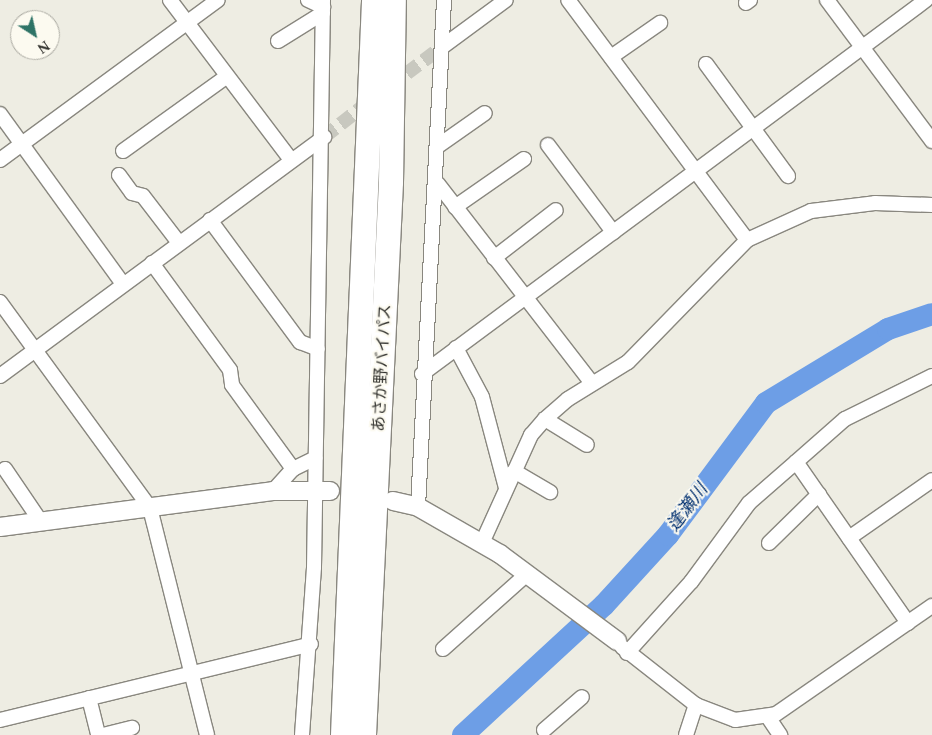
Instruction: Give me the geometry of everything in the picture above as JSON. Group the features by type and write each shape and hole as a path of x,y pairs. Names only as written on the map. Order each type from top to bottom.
{"highway":[{"path":"361,0 368,84"},
{"name":"あさか野バイパス","path":"343,735 368,84 374,0"},
{"name":"あさか野バイパス","path":"364,735 392,182 394,0"},
{"path":"392,182 405,0"}],"street":[{"path":"170,0 226,77 234,82 291,160"},
{"path":"0,160 218,0"},
{"path":"308,0 323,6"},
{"path":"418,507 422,374 438,184 444,0"},
{"path":"442,47 506,0"},
{"path":"568,0 747,240"},
{"path":"827,0 932,141"},
{"path":"422,374 926,0 932,8"},
{"path":"278,41 323,6"},
{"path":"302,735 323,490 316,458 324,136 323,6"},
{"path":"611,58 660,23"},
{"path":"706,64 788,176"},
{"path":"123,151 226,77"},
{"path":"438,146 485,113"},
{"path":"0,114 123,284"},
{"path":"0,376 324,136"},
{"path":"548,145 613,232"},
{"path":"455,207 524,159"},
{"path":"119,175 132,193 143,196 179,243"},
{"path":"438,184 524,298 592,383"},
{"path":"482,543 514,471 545,419 592,383 628,362 654,338 672,314 747,240 811,211 875,203 932,205"},
{"path":"494,258 556,210"},
{"path":"210,220 300,342 318,349"},
{"path":"152,263 230,370 232,385 293,469"},
{"path":"0,302 150,508 207,735"},
{"path":"456,348 482,397 506,488"},
{"path":"622,647 685,590 749,503 845,419 932,376"},
{"path":"545,419 587,445"},
{"path":"273,491 293,469 316,458"},
{"path":"796,462 908,623"},
{"path":"5,469 41,522"},
{"path":"514,471 550,492"},
{"path":"849,538 932,480"},
{"path":"0,527 273,491 323,490"},
{"path":"769,543 819,494"},
{"path":"393,501 418,507 482,543 564,600 696,705 725,718 768,718 932,606"},
{"path":"443,649 527,574"},
{"path":"0,720 311,644"},
{"path":"544,733 582,697"},
{"path":"89,698 98,735"},
{"path":"686,735 696,705"},
{"path":"768,718 780,735"},
{"path":"104,735 132,728"}],"waterway":[{"name":"逢瀬川","path":"463,735 604,605 668,535 766,403 888,329 932,314"}],"tunnel":[{"path":"390,86 442,47"},
{"path":"324,137 371,100"}]}
